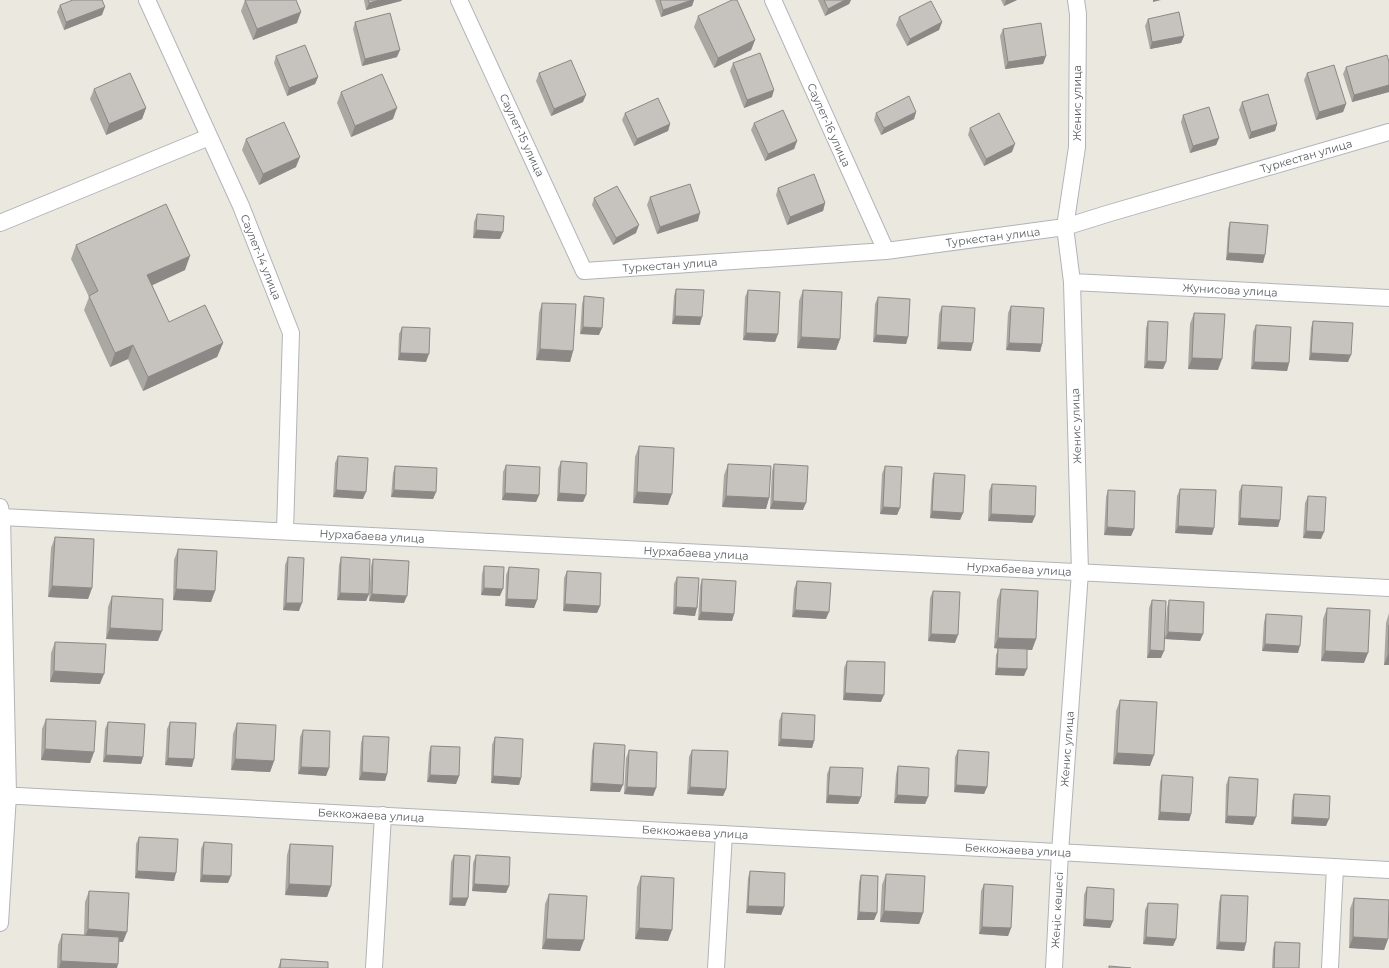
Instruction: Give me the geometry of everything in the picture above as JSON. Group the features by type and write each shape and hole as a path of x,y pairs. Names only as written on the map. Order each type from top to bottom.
{"street":[{"name":"Саулет-14 улица","path":"147,0 241,206 291,333 285,531"},
{"name":"Саулет-15 улица","path":"459,0 584,271"},
{"name":"Саулет-16 улица","path":"772,0 886,251"},
{"name":"Женис улица","path":"1060,852 1080,572 1072,282 1065,227 1078,147 1078,14 1076,0"},
{"name":"Туркестан улица","path":"584,271 886,251 1065,227 1389,132"},
{"path":"0,223 209,137"},
{"name":"Жунисова улица","path":"1072,282 1389,298"},
{"path":"0,923 4,795 1,512"},
{"name":"Нурхабаева улица","path":"1,512 285,531 1389,588"},
{"name":"Беккожаева улица","path":"4,795 1389,870"},
{"path":"374,968 382,815"},
{"path":"716,968 724,834"},
{"name":"Жеңіс көшесі","path":"1054,968 1060,852"},
{"path":"1330,968 1336,867"}],"building":[{"path":"73,0 102,0 105,7 66,22 60,5"},
{"path":"245,0 296,0 301,12 257,29"},
{"path":"368,0 380,0 369,3"},
{"path":"660,0 692,0 663,10"},
{"path":"732,0 737,0 755,40 718,58 698,16"},
{"path":"824,0 845,0 828,9"},
{"path":"931,1 942,22 910,39 899,17"},
{"path":"1179,12 1184,36 1152,42 1148,19"},
{"path":"390,13 400,50 365,59 355,22"},
{"path":"1041,23 1046,56 1008,62 1003,29"},
{"path":"305,45 318,77 289,88 276,56"},
{"path":"760,53 774,90 747,100 733,63"},
{"path":"1387,55 1389,62 1389,85 1354,95 1346,67"},
{"path":"571,60 586,95 554,109 539,73"},
{"path":"1334,65 1346,104 1319,112 1307,73"},
{"path":"130,73 146,108 109,124 94,89"},
{"path":"382,74 397,108 355,126 341,92"},
{"path":"1268,94 1277,124 1251,132 1242,102"},
{"path":"909,96 916,112 884,128 876,113"},
{"path":"658,98 670,124 637,139 625,113"},
{"path":"1209,107 1219,138 1193,146 1183,115"},
{"path":"783,110 797,141 768,154 754,123"},
{"path":"999,113 1015,144 986,159 970,128"},
{"path":"284,122 300,157 263,174 246,139"},
{"path":"814,174 825,203 790,217 778,188"},
{"path":"690,184 700,213 660,227 650,197"},
{"path":"617,186 639,225 616,238 594,198"},
{"path":"166,204 190,256 147,275 169,322 205,305 223,343 148,377 133,345 115,353 89,296 98,291 76,245"},
{"path":"477,214 504,216 503,232 476,230"},
{"path":"1230,222 1268,225 1265,255 1228,253"},
{"path":"676,289 704,290 702,317 675,316"},
{"path":"748,290 780,292 778,334 746,333"},
{"path":"803,290 842,292 840,339 801,337"},
{"path":"584,296 604,298 602,328 583,327"},
{"path":"878,297 910,299 908,337 876,335"},
{"path":"542,303 576,304 573,351 540,349"},
{"path":"942,306 975,308 973,343 940,342"},
{"path":"1011,306 1044,308 1042,344 1009,343"},
{"path":"1194,313 1225,314 1222,359 1192,358"},
{"path":"1148,321 1168,322 1166,362 1147,361"},
{"path":"1313,321 1353,323 1351,355 1311,353"},
{"path":"1256,325 1291,327 1289,363 1254,362"},
{"path":"402,327 430,328 429,354 400,353"},
{"path":"639,446 674,448 672,494 637,492"},
{"path":"338,456 368,458 366,492 336,490"},
{"path":"561,461 587,463 586,495 559,493"},
{"path":"728,464 771,466 769,498 726,496"},
{"path":"774,464 808,466 806,503 773,501"},
{"path":"506,465 540,467 539,495 505,493"},
{"path":"395,466 437,468 436,492 394,490"},
{"path":"885,466 902,467 900,508 883,507"},
{"path":"934,473 965,475 963,513 932,511"},
{"path":"992,484 1036,486 1035,516 991,514"},
{"path":"1242,485 1282,487 1280,520 1240,518"},
{"path":"1180,489 1216,490 1214,528 1178,526"},
{"path":"1108,490 1135,491 1134,529 1107,527"},
{"path":"1308,496 1326,497 1324,532 1306,531"},
{"path":"55,537 94,539 92,588 52,586"},
{"path":"178,549 217,551 215,591 176,589"},
{"path":"288,557 304,558 302,603 286,603"},
{"path":"341,557 370,559 369,594 340,593"},
{"path":"373,559 409,561 407,596 372,594"},
{"path":"484,566 504,567 503,589 484,588"},
{"path":"509,567 539,569 537,600 507,599"},
{"path":"567,571 601,573 600,606 565,604"},
{"path":"677,577 699,578 697,608 676,607"},
{"path":"702,579 736,581 734,614 701,612"},
{"path":"797,581 831,583 829,612 795,610"},
{"path":"1001,589 1038,591 1036,639 998,638"},
{"path":"933,591 960,592 958,635 931,634"},
{"path":"112,596 163,599 162,631 110,628"},
{"path":"1152,600 1166,601 1164,651 1150,650"},
{"path":"1169,600 1204,602 1203,634 1168,632"},
{"path":"1327,608 1370,610 1368,653 1325,651"},
{"path":"1266,614 1302,616 1300,646 1265,644"},
{"path":"1389,625 1389,654 1388,654"},
{"path":"55,642 106,644 104,674 54,671"},
{"path":"998,648 1027,649 1027,669 997,668"},
{"path":"847,661 885,662 884,695 845,693"},
{"path":"1120,700 1157,702 1154,755 1117,753"},
{"path":"782,713 815,715 814,741 781,739"},
{"path":"46,719 96,721 94,752 45,749"},
{"path":"108,722 145,724 143,757 106,755"},
{"path":"170,722 196,723 194,759 168,758"},
{"path":"237,723 276,725 274,761 235,759"},
{"path":"303,730 330,731 329,768 301,767"},
{"path":"363,736 389,737 387,774 362,772"},
{"path":"495,737 523,739 521,778 493,776"},
{"path":"594,743 625,745 623,785 592,783"},
{"path":"431,746 460,747 459,776 430,775"},
{"path":"629,750 657,752 656,788 627,787"},
{"path":"692,750 728,751 726,789 690,787"},
{"path":"958,750 989,752 987,787 956,785"},
{"path":"898,766 929,768 928,797 897,795"},
{"path":"830,767 863,768 861,797 828,795"},
{"path":"1162,775 1193,777 1191,814 1160,812"},
{"path":"1229,777 1258,779 1256,817 1227,816"},
{"path":"1294,794 1330,796 1329,819 1293,817"},
{"path":"139,837 178,839 176,873 137,871"},
{"path":"204,842 232,844 231,876 202,875"},
{"path":"290,844 333,846 331,886 289,884"},
{"path":"454,855 470,856 468,898 452,898"},
{"path":"476,855 510,857 509,886 474,884"},
{"path":"750,871 785,873 784,907 748,906"},
{"path":"886,874 925,876 923,913 884,911"},
{"path":"861,875 878,876 877,913 859,912"},
{"path":"641,876 674,878 672,930 639,928"},
{"path":"984,884 1013,886 1011,928 982,927"},
{"path":"1087,887 1114,889 1113,921 1085,919"},
{"path":"89,891 129,893 127,932 88,929"},
{"path":"549,894 587,896 584,940 546,939"},
{"path":"1221,895 1248,896 1246,943 1219,942"},
{"path":"1354,898 1389,900 1388,939 1353,937"},
{"path":"1148,903 1178,904 1176,939 1146,937"},
{"path":"62,934 119,937 118,964 61,961"},
{"path":"1275,942 1300,943 1299,968 1274,968"},
{"path":"281,959 328,962 328,968 280,968"},
{"path":"1109,966 1131,968 1109,968"}]}
